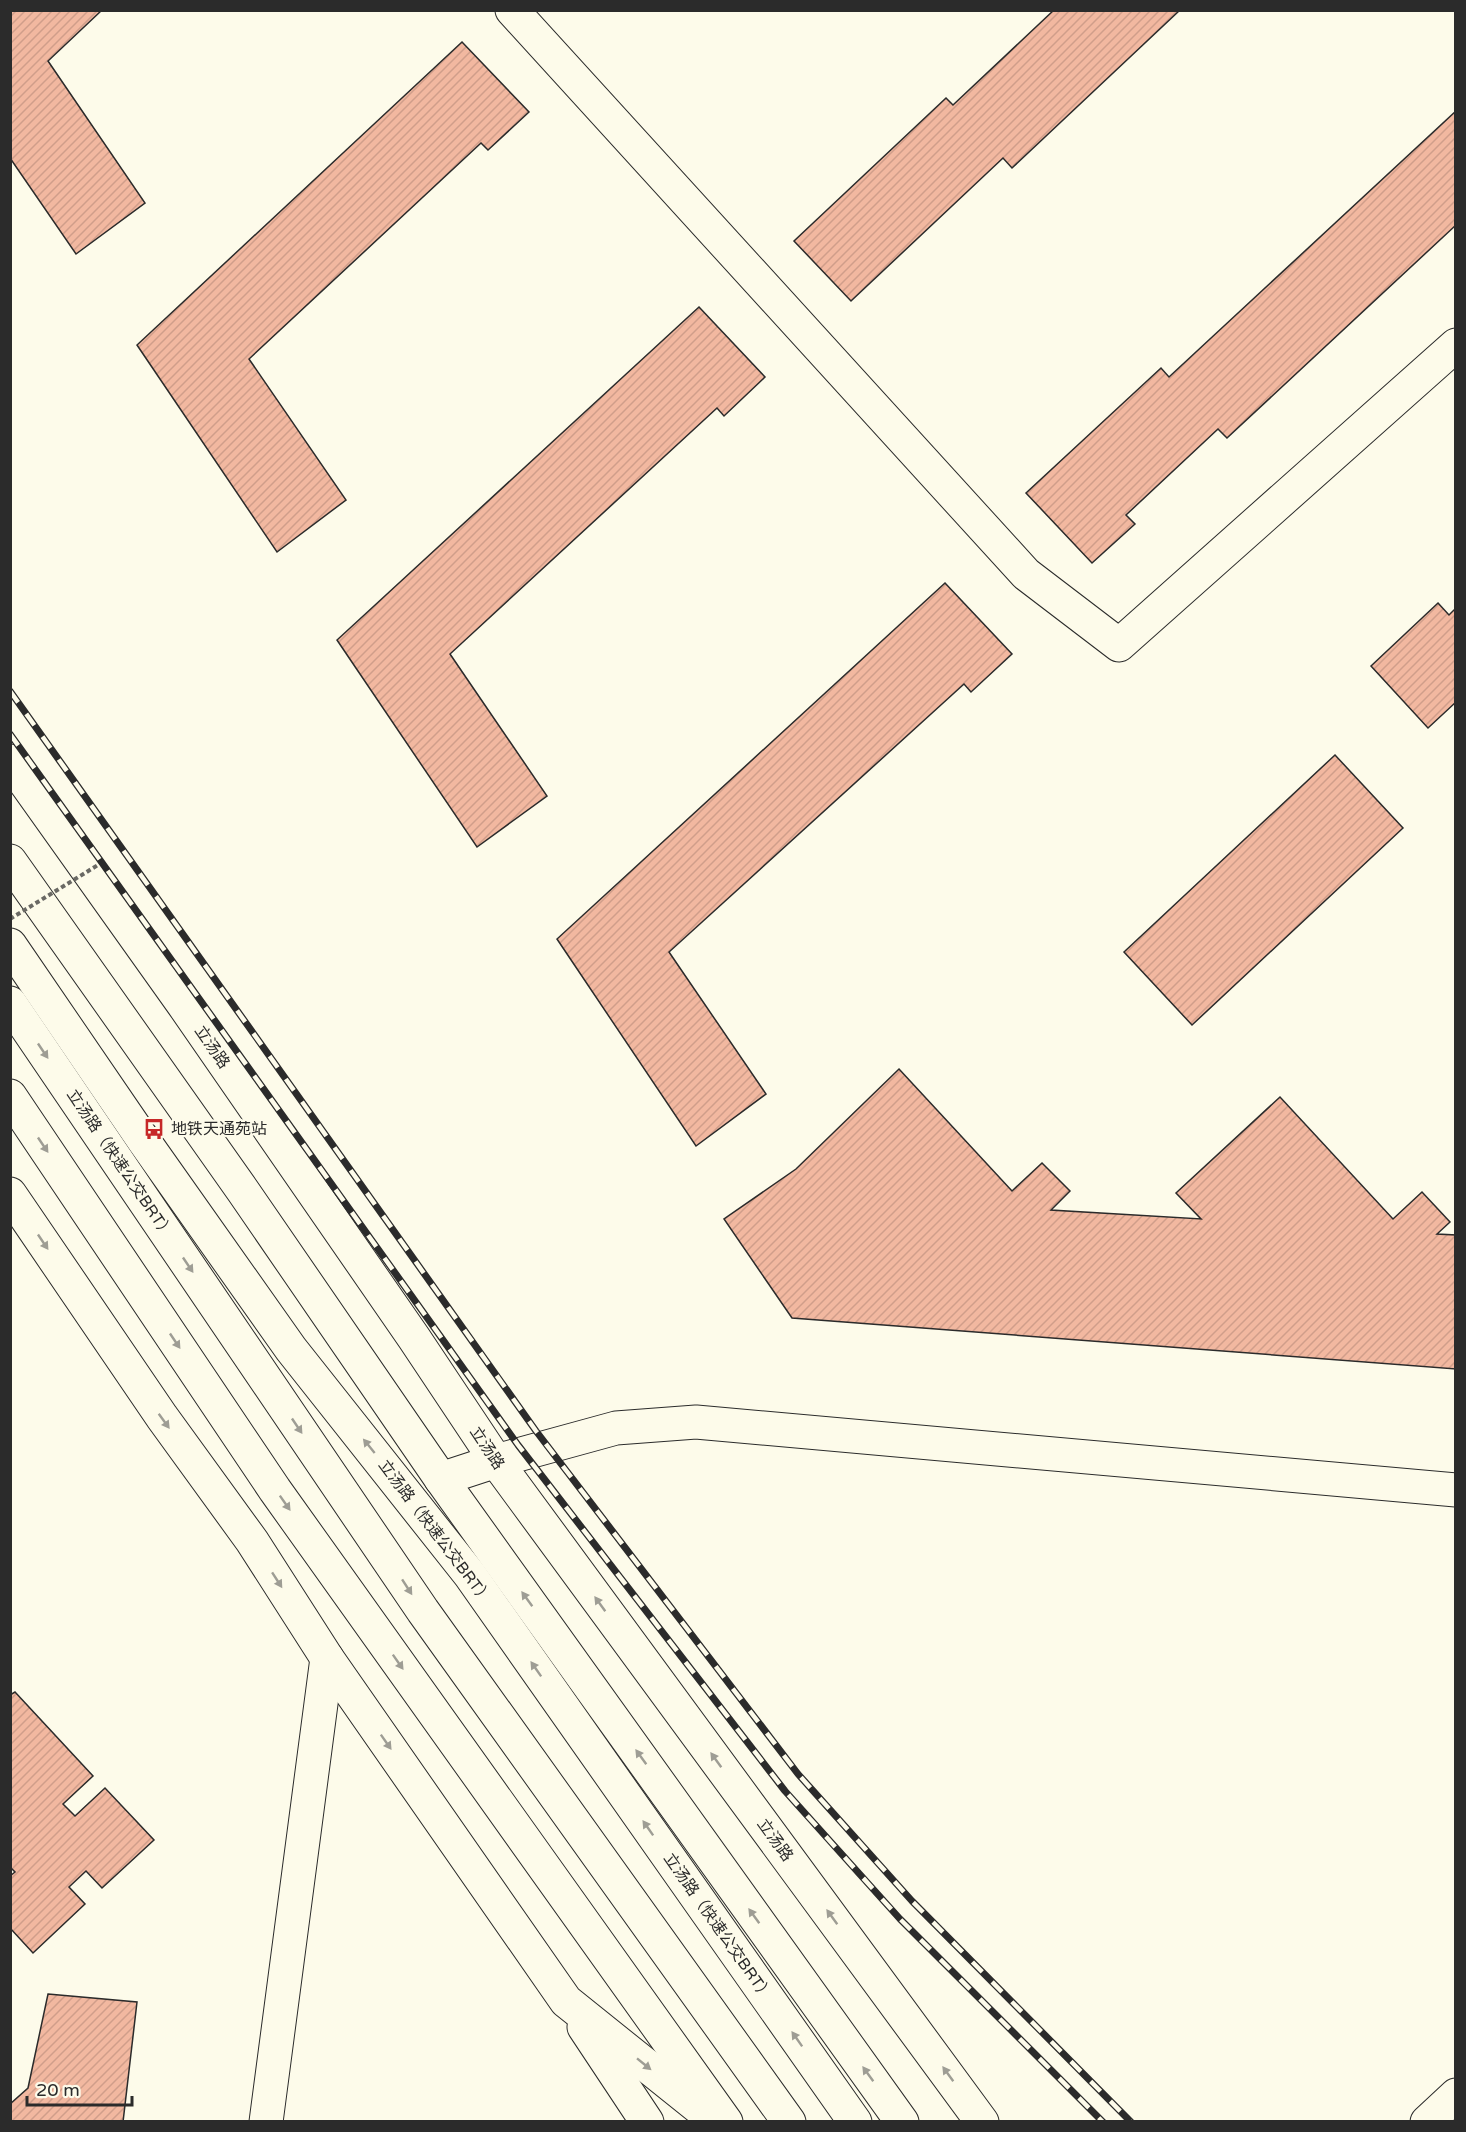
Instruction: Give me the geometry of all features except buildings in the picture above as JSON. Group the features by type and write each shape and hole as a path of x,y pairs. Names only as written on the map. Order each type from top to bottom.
{"street":[{"path":"512,10 1026,574 1119,645 1455,345"},
{"name":"立汤路","path":"10,761 183,1004 414,1338 495,1461 982,2121"},
{"path":"10,861 243,1191 441,1479 902,2121"},
{"name":"立汤路（快速公交BRT）","path":"10,945 144,1141 291,1349 470,1575 855,2121"},
{"name":"立汤路（快速公交BRT）","path":"10,1003 423,1611 789,2121"},
{"path":"10,1096 275,1490 726,2121"},
{"path":"10,1194 162,1418 252,1541 327,1658 647,2121"},
{"path":"441,1479 495,1461 616,1428 696,1422 1455,1490"},
{"path":"266,2121 327,1658"},
{"path":"566,2001 717,2121"},
{"path":"1426,2121 1455,2095"}],"path":[{"path":"10,919 98,865"}],"railway":[{"path":"10,691 536,1431 798,1774 912,1901 1131,2122"},
{"path":"10,734 518,1445 785,1791 900,1919 1103,2122"}],"place":[{"name":"地铁天通苑站","path":"154,1129"}]}
